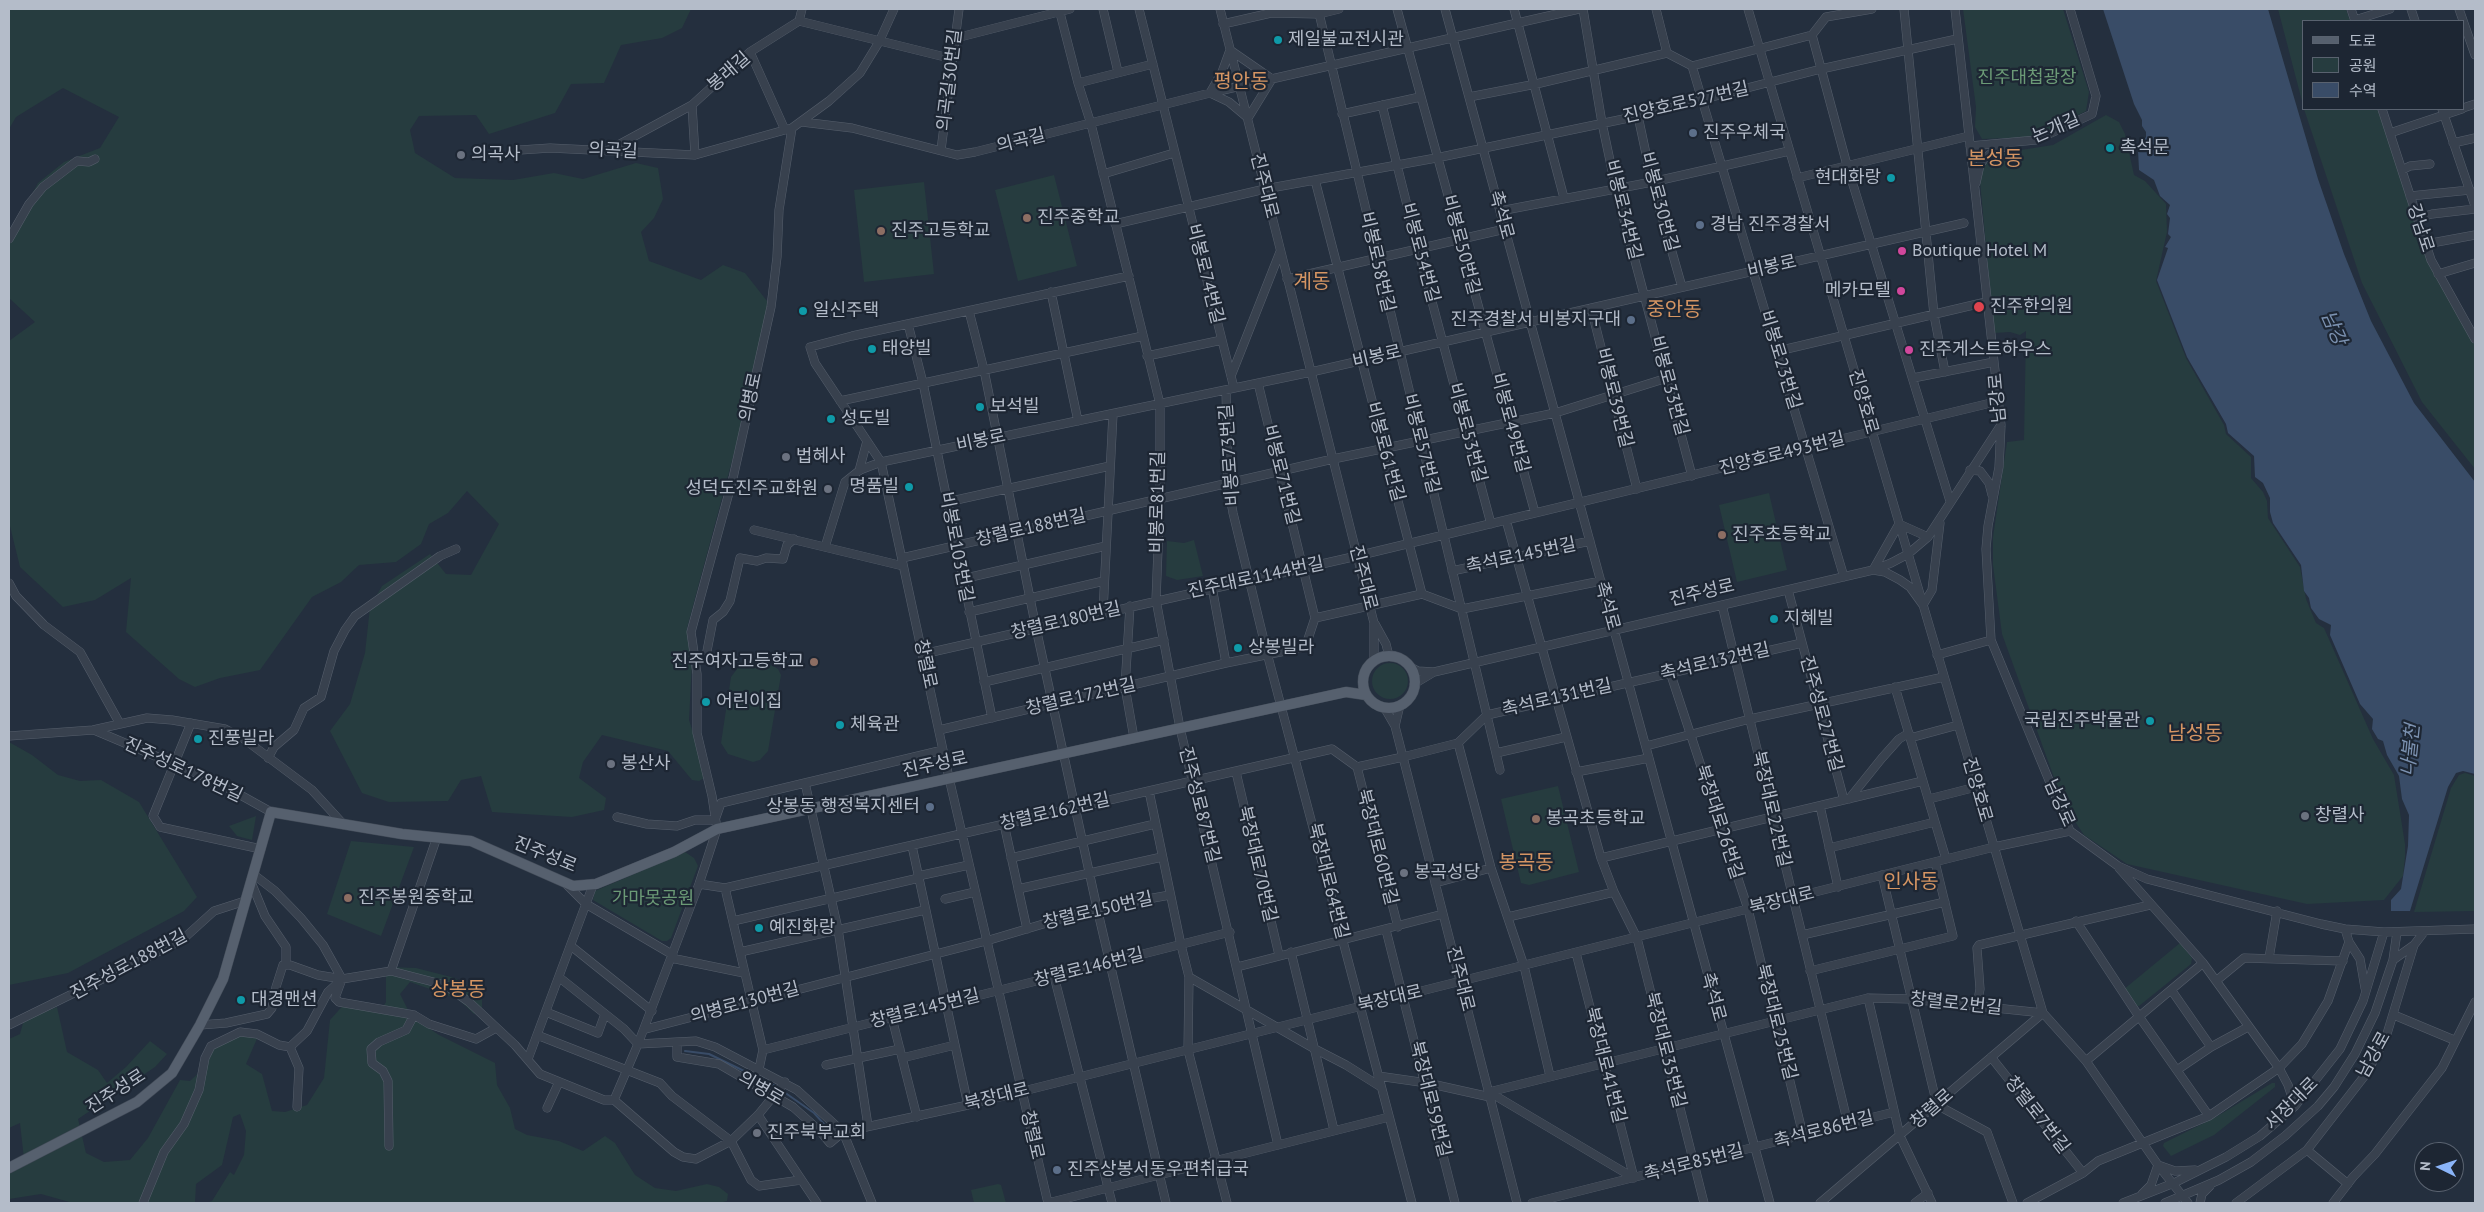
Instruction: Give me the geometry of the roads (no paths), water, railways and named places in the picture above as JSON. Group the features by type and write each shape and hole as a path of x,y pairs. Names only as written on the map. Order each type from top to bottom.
{"main road":[{"path":"1389,656 1397,657 1410,667 1414,684 1410,696 1400,705 1384,707 1371,701 1366,695 1363,680 1366,668 1374,660 1389,656"},
{"path":"1346,692 1363,680"},
{"name":"진주성로","path":"9,1168 136,1102 172,1073 200,1025 223,979 271,812 344,825 470,841 566,884 573,886 596,884 674,852 716,825 811,808 1346,692"},
{"path":"1346,692 1366,695"}],"street":[{"path":"802,9 799,21 953,59"},
{"path":"750,52 789,128 802,122 860,73 879,42 894,9"},
{"name":"의곡길30번길","path":"941,150 959,9"},
{"path":"956,38 1059,10 1070,9"},
{"path":"1103,9 1118,72"},
{"name":"비봉로74번길","path":"1139,9 1231,376"},
{"name":"진주대로","path":"1220,9 1370,606 1374,623 1374,660"},
{"path":"1223,24 1271,13 1339,9"},
{"name":"비봉로50번길","path":"1397,9 1436,158 1485,332"},
{"name":"촉석로","path":"1445,9 1770,1203"},
{"path":"1514,9 1536,84 1564,198"},
{"path":"1239,87 1579,9"},
{"name":"비봉로34번길","path":"1584,9 1602,123 1616,189 1645,296"},
{"path":"1656,9 1667,53"},
{"name":"진양호로","path":"1748,9 2043,1013 2086,1061 2158,1165 2188,1203"},
{"path":"1469,97 1536,84 1667,53 1692,66 1812,35 1825,13 1872,9"},
{"path":"1904,9 1923,186 1934,315 1945,372"},
{"name":"남강로","path":"1955,9 2001,425 1999,467 1986,549 1991,640 2070,831 2118,866 2147,879 2209,896 2346,929 2384,932 2475,929"},
{"name":"논개길","path":"1970,146 2036,140 2084,116 2092,114 2096,96 2070,9"},
{"path":"2358,20 2390,9"},
{"name":"비봉로81번길","path":"1059,10 1078,84 1091,124 1160,404 1160,499 1156,600 1170,676"},
{"name":"비봉로58번길","path":"1318,11 1398,352"},
{"name":"봉래길","path":"695,155 692,105 750,52 799,21"},
{"path":"2464,23 2475,55"},
{"path":"1812,35 1847,165 1950,501"},
{"name":"진양호로527번길","path":"1115,224 1265,189 1436,158 1638,116 1821,69 1957,39"},
{"path":"1230,50 1272,79 1248,118 1229,102 1210,93 1222,72 1230,50"},
{"path":"1078,84 1153,64"},
{"name":"비봉로23번길","path":"1692,66 1844,577"},
{"name":"의곡길","path":"802,122 852,128 957,155 1239,87"},
{"path":"1342,114 1420,97"},
{"path":"609,150 692,105"},
{"name":"비봉로54번길","path":"1382,105 1418,249 1444,342"},
{"name":"강남로","path":"2382,110 2417,218 2438,274 2475,339"},
{"path":"2390,133 2443,112 2456,110"},
{"path":"2417,218 2475,207 2443,112"},
{"name":"비봉로30번길","path":"1638,116 1652,182 1682,288"},
{"name":"의곡길","path":"520,150 550,148 695,155 789,128"},
{"name":"의병로","path":"789,128 779,210 778,257 771,307 733,478 691,632 697,674 698,734 712,796 716,825 699,884 646,1029 638,1044 696,1041 715,1046 797,1090 843,1132 872,1203"},
{"path":"1797,178 1969,136"},
{"path":"2454,143 2475,138"},
{"path":"1974,190 1980,166 1985,158 1998,148 2023,141"},
{"path":"1500,211 1652,182 1789,150"},
{"path":"1103,174 1174,153"},
{"path":"9,239 29,204 43,187 77,161 89,162 95,159"},
{"path":"2402,170 2410,166 2430,164"},
{"name":"비봉로61번길","path":"1316,180 1422,594"},
{"path":"2410,196 2470,190"},
{"path":"1976,208 1964,223 1979,232"},
{"name":"비봉로","path":"881,462 1362,361 1964,223"},
{"path":"1287,279 1505,230"},
{"path":"2426,244 2475,235"},
{"name":"비봉로74번길","path":"1230,389 1231,376 1280,252"},
{"path":"2438,274 2475,263"},
{"path":"908,324 1129,276"},
{"path":"1051,292 1078,421"},
{"name":"비봉로33번길","path":"1645,296 1692,476"},
{"path":"1778,352 1986,302"},
{"name":"비봉로39번길","path":"1591,308 1637,489"},
{"path":"969,311 984,370 1036,628 1097,908 1166,1203"},
{"name":"비봉로103번길","path":"908,324 923,383 976,642"},
{"name":"창렬로","path":"908,324 810,348 815,363 881,462 949,778 1048,1203"},
{"name":"비봉로49번길","path":"1485,332 1535,513"},
{"path":"840,401 1143,336"},
{"name":"비봉로74번길","path":"1147,356 1222,340"},
{"name":"비봉로53번길","path":"1444,342 1491,524"},
{"name":"비봉로57번길","path":"1398,352 1476,663 1500,770"},
{"name":"남강로","path":"1913,378 1994,362"},
{"name":"창렬로188번길","path":"902,562 956,545 1108,510 1332,459 1554,413 1667,378"},
{"name":"비봉로71번길","path":"1258,383 1315,618"},
{"name":"비봉로73번길","path":"1230,389 1228,484 1267,654"},
{"name":"진양호로493번길","path":"1535,513 1999,401"},
{"path":"1103,612 1113,414"},
{"name":"진주성로","path":"1434,672 1873,570 1908,554 1928,537 2001,425"},
{"path":"859,471 867,441"},
{"path":"825,547 845,482 859,471 881,462"},
{"path":"947,502 1110,466"},
{"path":"1970,470 1980,471 1989,483 1993,498"},
{"name":"진주대로1144번길","path":"1156,600 1357,556 1535,513"},
{"path":"1928,537 1899,524 1873,570 1885,572 1900,580 1910,587 1923,605 1932,590 1936,540 1941,518"},
{"name":"북장대로35번길","path":"1506,520 1555,701 1601,858 1637,938 1704,1203"},
{"path":"754,530 825,547 902,562"},
{"path":"707,651 713,620 723,612 730,601 740,558 757,561 766,558 783,559 787,545 794,539"},
{"name":"촉석로145번길","path":"1452,571 1590,541"},
{"path":"962,579 1106,546"},
{"path":"268,758 274,747 294,730 304,708 321,697 334,651 355,616 440,556 456,549"},
{"path":"969,612 1104,581"},
{"path":"1315,618 1422,594 1462,609 1600,581"},
{"name":"진주성로178번길","path":"9,583 12,598 80,652 120,724"},
{"path":"1212,588 1226,663"},
{"name":"진주성로27번길","path":"1788,590 1847,799"},
{"name":"창렬로180번길","path":"922,654 1156,600"},
{"name":"북장대로22번길","path":"1722,605 1848,1124"},
{"path":"1130,606 1125,687 1134,738"},
{"name":"창렬로172번길","path":"939,730 1226,663 1300,648 1307,642 1315,618"},
{"name":"진주대로","path":"1374,623 1386,644 1389,656"},
{"path":"984,682 1164,640"},
{"path":"1938,655 1991,640"},
{"path":"976,642 992,718"},
{"name":"촉석로132번길","path":"1628,681 1802,643"},
{"name":"북장대로64번길","path":"1267,654 1296,757 1380,1087 1412,1203"},
{"path":"1410,667 1418,671 1434,672"},
{"path":"1414,684 1434,672"},
{"name":"북장대로26번길","path":"1670,672 1720,829 1748,909"},
{"name":"진주성로87번길","path":"1170,676 1180,728 1230,932 1245,1007 1278,1145"},
{"path":"1646,746 1750,719 1944,677"},
{"name":"촉석로131번길","path":"1487,715 1555,701 1628,681"},
{"path":"1895,687 1946,859"},
{"name":"진주대로","path":"1395,726 1400,705"},
{"name":"진주대로","path":"1384,707 1395,726 1517,1203"},
{"path":"1357,767 1458,743 1487,715"},
{"name":"진주성로178번길","path":"9,736 93,730 147,718 225,729 244,739 312,790 344,825"},
{"path":"191,723 153,816 160,827 261,849"},
{"path":"1847,799 1899,739 1958,725"},
{"name":"진주성로178번길","path":"93,730 176,763 217,782 271,812"},
{"path":"1496,753 1566,738"},
{"path":"1458,743 1491,868 1524,966 1550,1076"},
{"name":"창렬로162번길","path":"725,888 1332,749 1357,767"},
{"path":"617,817 647,824 678,826 695,820 716,825 721,803 943,750"},
{"path":"1576,772 1649,758"},
{"name":"북장대로60번길","path":"1357,767 1398,927"},
{"name":"북장대로70번길","path":"1236,772 1278,955"},
{"path":"1601,858 1923,781"},
{"path":"805,783 838,929 868,1126"},
{"path":"1928,799 1976,786"},
{"path":"1149,791 1189,976 1188,1050 1227,1203"},
{"path":"1820,806 1838,887"},
{"path":"1829,848 1935,822"},
{"name":"창렬로150번길","path":"1004,824 1027,929"},
{"path":"1011,858 1155,824"},
{"name":"북장대로","path":"843,1132 917,1117 1994,847 2070,831"},
{"path":"391,971 437,837"},
{"path":"912,846 968,1104"},
{"path":"1018,889 1162,857"},
{"path":"1810,971 1952,936 1935,862"},
{"path":"733,921 832,900 969,865"},
{"path":"2118,866 2216,980 2279,1068 2288,1084 2295,1106"},
{"path":"1435,883 1491,868"},
{"path":"1882,875 1910,999 1937,1105 1987,1132 2013,1203"},
{"path":"252,878 275,891 301,918 323,946 342,979"},
{"path":"200,1025 226,1024 267,1014 272,1008 276,987 283,966 286,965 286,947 265,916 252,878"},
{"path":"566,884 586,904 672,956 744,973"},
{"path":"528,1060 593,885 596,884"},
{"path":"699,884 725,888 762,1050 759,1069"},
{"path":"1508,917 1613,888"},
{"path":"945,898 975,892"},
{"name":"창렬로150번길","path":"935,955 1097,908 1170,894"},
{"name":"진주성로188번길","path":"9,1025 182,940 214,911 245,901"},
{"path":"1802,936 1945,902"},
{"path":"1977,1006 1980,989 1977,948 1979,944 2150,905"},
{"name":"북장대로25번길","path":"1748,909 1803,1135"},
{"path":"740,952 925,910"},
{"path":"2269,958 2277,911"},
{"path":"1237,967 1443,914"},
{"path":"2076,921 2138,1015 2209,1116"},
{"path":"2346,929 2349,942 2360,959 2364,974 2365,992"},
{"name":"북장대로60번길","path":"1386,930 1404,995"},
{"name":"창렬로146번길","path":"998,990 1230,932"},
{"name":"서장대로","path":"2123,1203 2174,1183 2204,1168 2260,1136 2295,1106 2340,1049 2365,992 2384,932"},
{"name":"서장대로","path":"2165,1203 2238,1170 2268,1149 2318,1106 2334,1087 2364,1037 2375,1013 2393,960 2397,932"},
{"path":"2393,960 2414,945 2424,932"},
{"path":"2027,1203 2083,1173 2098,1161 2209,1116 2279,1068 2306,1037 2328,1001 2349,942"},
{"name":"남강로","path":"2307,1150 2366,1074 2386,1037 2414,945"},
{"path":"571,946 652,1011"},
{"path":"1291,952 1334,1130"},
{"name":"북장대로41번길","path":"1576,953 1634,1178"},
{"name":"의병로130번길","path":"646,1029 935,955"},
{"path":"2216,980 2244,958 2343,961"},
{"path":"2086,1061 2138,1015 2172,992 2203,963"},
{"path":"286,965 342,979 391,971 445,985 469,1002 540,1074 604,1100 614,1100 674,1152 684,1157 696,1159 731,1141 758,1114 785,1082"},
{"path":"1054,976 1112,1203"},
{"path":"1189,976 1245,1007 1315,1050 1346,1064 1380,1087"},
{"path":"560,978 605,1014 638,1044 614,1100"},
{"path":"342,979 335,998 339,1002 414,1015 428,1024 476,1038 485,1036 496,1028"},
{"path":"290,1047 307,1031 328,992 342,979"},
{"name":"창렬로145번길","path":"762,1050 998,990"},
{"path":"2172,992 2211,1047"},
{"name":"북장대로59번길","path":"1404,995 1455,1203"},
{"path":"1868,998 1900,1136 1932,1203"},
{"name":"창렬로2번길","path":"1489,1095 1604,1062 1868,998 1910,999 2043,1013"},
{"path":"2333,1203 2375,1154 2442,1068 2454,1040 2475,1002"},
{"path":"546,1012 598,1032 605,1014"},
{"name":"창렬로","path":"1820,1203 2043,1013"},
{"path":"389,1146 388,1081 383,1071 372,1063 371,1049 379,1042 406,1030 414,1015"},
{"path":"2394,1015 2454,1040"},
{"path":"892,1018 917,1117"},
{"path":"2177,1070 2211,1047 2248,1027"},
{"path":"143,1203 164,1152 184,1124 199,1090 205,1058 210,1046 240,1032 257,1034 290,1047"},
{"path":"537,1035 660,1083 672,1096 731,1141 750,1180 759,1186 801,1180"},
{"name":"의병로","path":"677,1043 677,1057 719,1064 806,1117 830,1143 843,1132"},
{"path":"902,1058 955,1044"},
{"path":"290,1047 299,1068 297,1107"},
{"path":"826,1065 900,1049"},
{"name":"창렬로7번길","path":"1991,1057 2083,1173"},
{"path":"1378,1076 1489,1095 1634,1178"},
{"path":"547,1108 559,1082"},
{"name":"촉석로86번길","path":"1754,1147 1894,1112"},
{"path":"758,1114 816,1203"},
{"path":"1048,1203 1389,1117"},
{"name":"촉석로85번길","path":"1532,1203 1754,1147"},
{"path":"2236,1203 2307,1150 2348,1184"},
{"path":"2139,1197 2151,1185 2158,1165 2176,1171 2204,1168"},
{"path":"2200,1203 2202,1194 2212,1183"},
{"path":"1915,1203 1928,1193"},
{"path":"1570,1194 1573,1203"}],"water":[{"path":"2103,9 2268,9 2318,179 2344,254 2371,321 2414,403 2475,482 2475,774 2463,771 2456,773 2448,787 2410,911 2391,911 2391,900 2401,889 2408,846 2409,815 2402,799 2399,776 2387,755 2383,741 2378,739 2372,729 2373,719 2360,704 2330,635 2331,625 2319,619 2311,608 2309,598 2304,591 2301,565 2273,523 2270,512 2270,498 2263,483 2255,477 2254,456 2228,433 2226,424 2187,357 2157,280 2168,248 2165,247 2171,237 2168,234 2170,218 2167,214 2170,205 2160,196 2154,180 2139,170 2138,150 2146,137 2146,132 2134,104"}],"waterway":[{"path":"685,1051 709,1054 775,1086"},
{"path":"784,1092 814,1113 835,1136"}],"place":[{"name":"제일불교전시관","path":"1278,40"},
{"name":"진주우체국","path":"1693,133"},
{"name":"촉석문","path":"2110,148"},
{"name":"의곡사","path":"461,155"},
{"name":"현대화랑","path":"1891,178"},
{"name":"진주중학교","path":"1027,218"},
{"name":"경남 진주경찰서","path":"1700,225"},
{"name":"진주고등학교","path":"881,231"},
{"name":"Boutique Hotel M","path":"1902,251"},
{"name":"메카모텔","path":"1901,291"},
{"name":"진주한의원","path":"1979,307"},
{"name":"일신주택","path":"803,311"},
{"name":"진주경찰서 비봉지구대","path":"1631,320"},
{"name":"태양빌","path":"872,349"},
{"name":"진주게스트하우스","path":"1909,350"},
{"name":"보석빌","path":"980,407"},
{"name":"성도빌","path":"831,419"},
{"name":"법혜사","path":"786,457"},
{"name":"명품빌","path":"909,487"},
{"name":"성덕도진주교화원","path":"828,489"},
{"name":"진주초등학교","path":"1722,535"},
{"name":"지혜빌","path":"1774,619"},
{"name":"상봉빌라","path":"1238,648"},
{"name":"진주여자고등학교","path":"814,662"},
{"name":"어린이집","path":"706,702"},
{"name":"국립진주박물관","path":"2150,721"},
{"name":"체육관","path":"840,725"},
{"name":"진풍빌라","path":"198,739"},
{"name":"봉산사","path":"611,764"},
{"name":"상봉동 행정복지센터","path":"930,807"},
{"name":"창렬사","path":"2305,816"},
{"name":"봉곡초등학교","path":"1536,819"},
{"name":"봉곡성당","path":"1404,873"},
{"name":"진주봉원중학교","path":"348,898"},
{"name":"예진화랑","path":"759,928"},
{"name":"대경맨션","path":"241,1000"},
{"name":"진주북부교회","path":"757,1133"},
{"name":"진주상봉서동우편취급국","path":"1057,1170"}],"district":[{"name":"평안동","path":"1241,82"},
{"name":"본성동","path":"1995,159"},
{"name":"계동","path":"1312,282"},
{"name":"중안동","path":"1674,310"},
{"name":"남성동","path":"2195,734"},
{"name":"봉곡동","path":"1526,863"},
{"name":"인사동","path":"1911,882"},
{"name":"상봉동","path":"458,990"}],"park label":[{"name":"진주대첩광장","path":"2027,78"},
{"name":"가마못공원","path":"653,899"}],"water label":[{"name":"남강","path":"2333,328"},
{"name":"나불천","path":"2411,750"}]}
